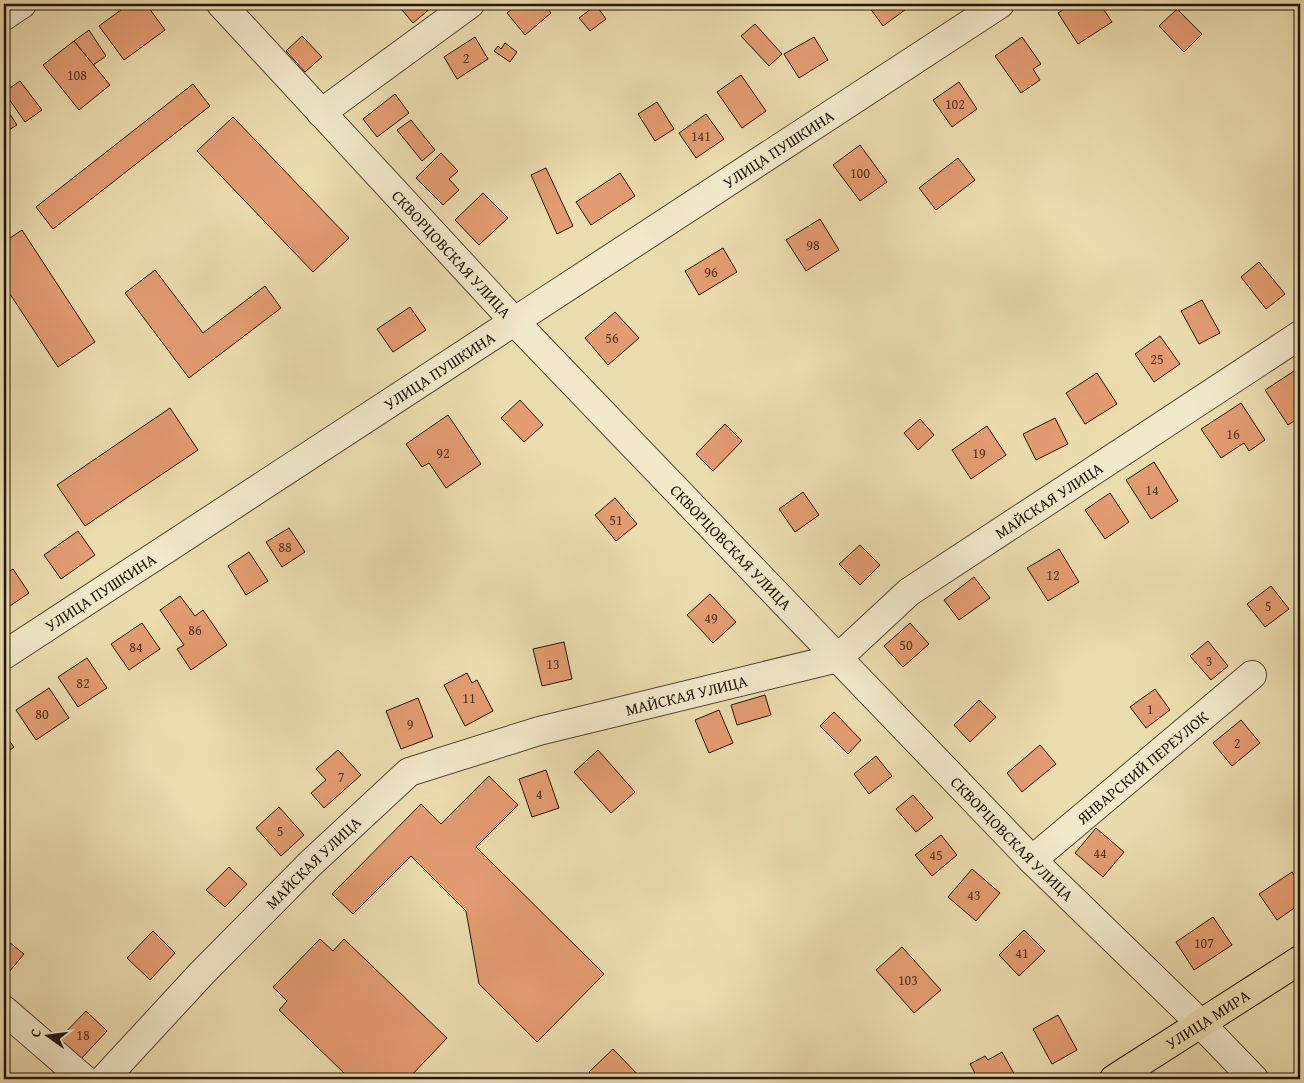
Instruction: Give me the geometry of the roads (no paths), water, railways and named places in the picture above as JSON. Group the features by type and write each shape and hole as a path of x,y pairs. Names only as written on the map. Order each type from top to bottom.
{"main road":[{"name":"УЛИЦА МИРА","path":"1114,1079 1300,960"}],"street":[{"path":"4,16 22,4"},
{"name":"СКВОРЦОВСКАЯ УЛИЦА","path":"221,4 513,320 1032,860 1200,1023 1254,1079"},
{"path":"321,113 470,4"},
{"name":"УЛИЦА ПУШКИНА","path":"4,655 513,320 1000,4"},
{"name":"МАЙСКАЯ УЛИЦА","path":"104,1079 202,973 304,870 409,772 539,730 838,658 909,592 1300,335"},
{"name":"ЯНВАРСКИЙ ПЕРЕУЛОК","path":"1032,860 1252,675"},
{"path":"4,1010 84,1079"}]}
